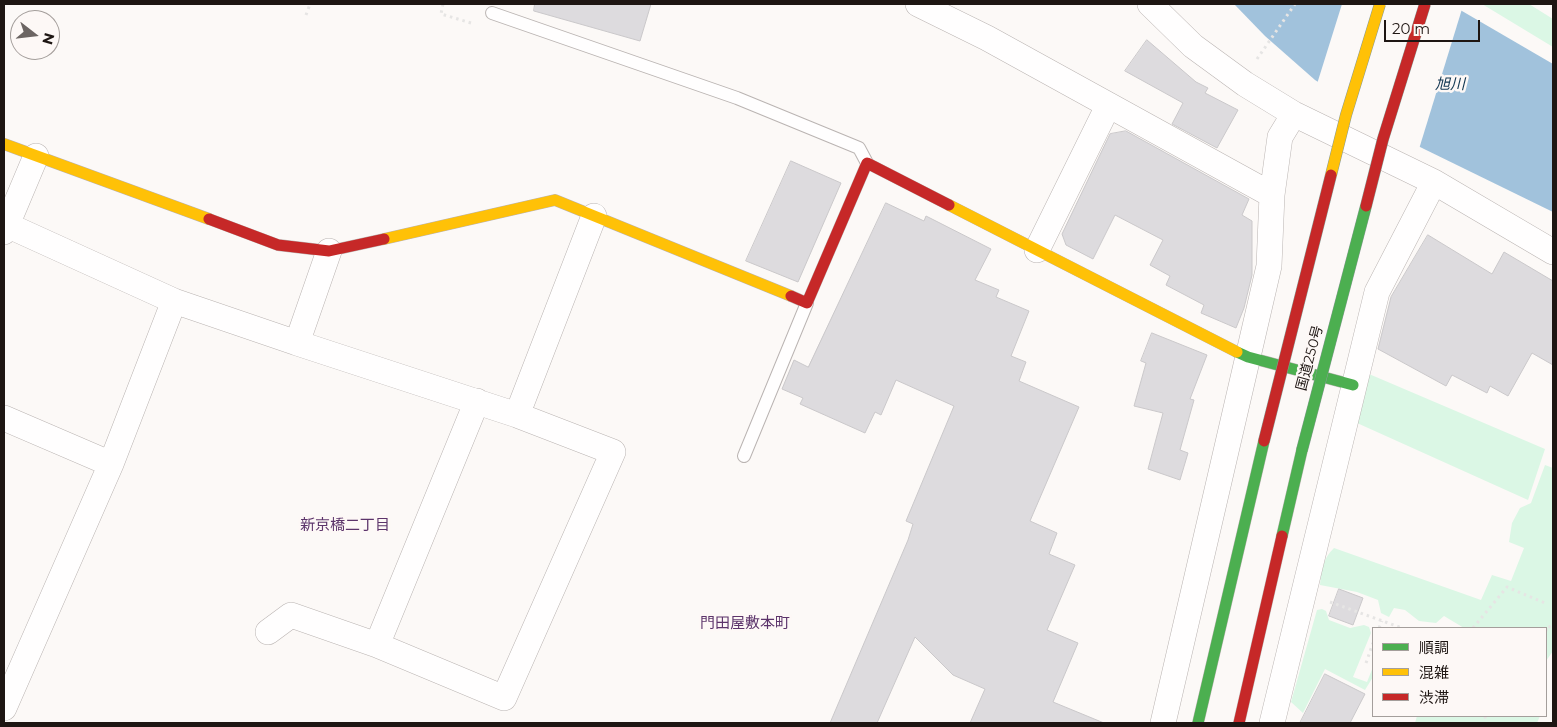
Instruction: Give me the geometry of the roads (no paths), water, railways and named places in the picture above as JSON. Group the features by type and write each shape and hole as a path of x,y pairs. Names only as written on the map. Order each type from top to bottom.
{"main road":[{"name":"国道250号","path":"1198,723 1264,441 1346,115 1380,4"},
{"name":"国道250号","path":"1239,723 1302,450 1383,139 1425,4"},
{"path":"4,144 278,245 330,251 555,200 807,303 867,163 1248,357 1353,385"}],"street":[{"path":"918,4 987,38 1272,195"},
{"path":"1150,4 1193,46 1241,82 1294,114 1434,182 1553,252"},
{"path":"1037,250 1108,106"},
{"path":"1163,723 1269,266 1272,195 1280,137 1294,114"},
{"path":"36,156 5,229 174,301 517,414 613,452 504,698 377,645 291,615 268,632"},
{"path":"1272,723 1377,292 1434,182"},
{"path":"517,414 594,216"},
{"path":"298,343 330,251"},
{"path":"4,708 111,464 174,301"},
{"path":"377,645 476,401"},
{"path":"4,418 111,464"}],"lane":[{"path":"492,13 736,98 858,148 867,163"},
{"path":"744,456 807,303"}],"water":[{"name":"旭川","path":"1234,4 1450,4 1553,64 1553,212 1420,147 1315,80 1265,36"}],"district":[{"name":"新京橋二丁目","path":"345,526"},
{"name":"門田屋敷本町","path":"745,624"}]}
